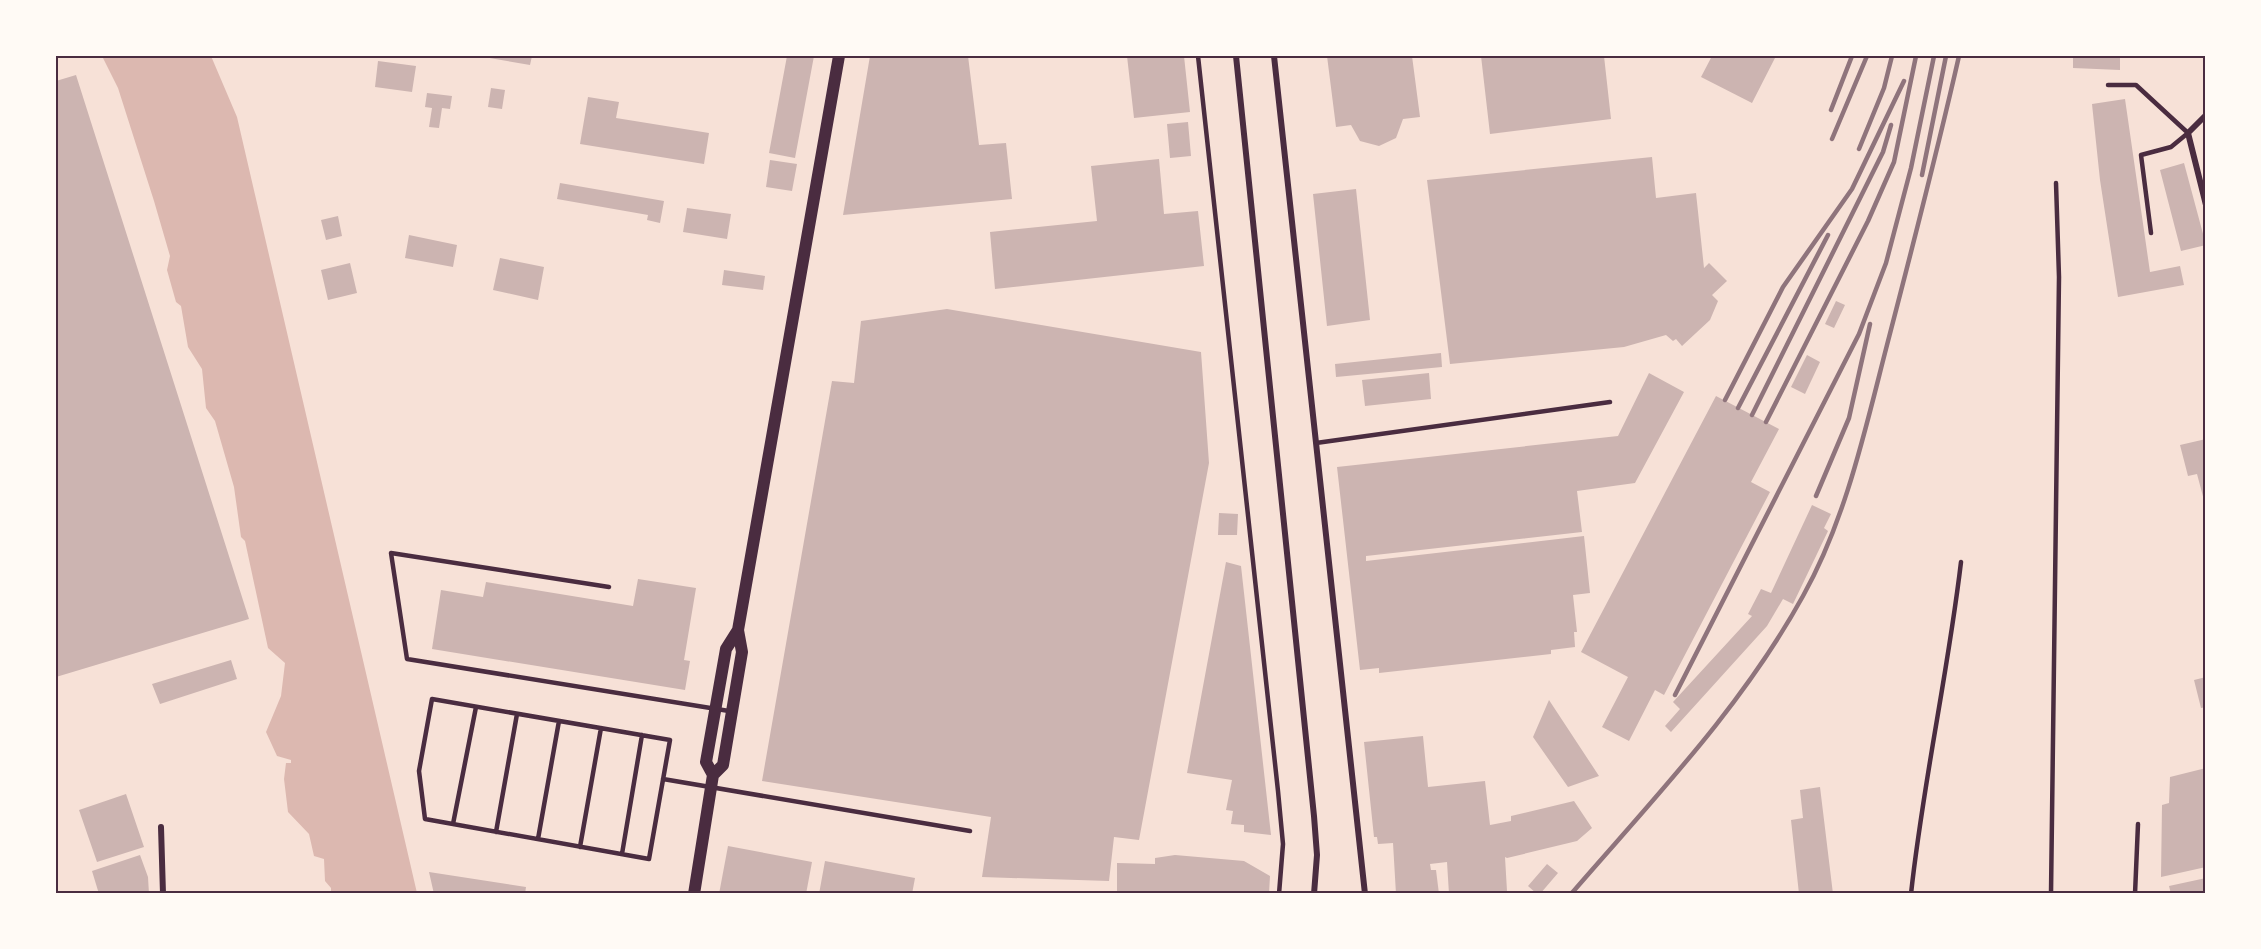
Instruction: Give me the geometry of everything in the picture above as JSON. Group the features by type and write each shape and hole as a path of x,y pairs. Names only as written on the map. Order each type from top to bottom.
{"main road":[{"path":"693,894 713,775 723,765 742,652 738,630 839,56"},
{"path":"713,775 706,762 715,709 726,649 738,630"}],"street":[{"path":"1236,56 1314,816 1317,855 1314,894"},
{"path":"1274,56 1365,894"},
{"path":"2205,115 2188,133 2205,205"},
{"path":"161,826 164,894"}],"lane":[{"path":"1198,56 1278,791 1283,844 1279,894"},
{"path":"2108,85 2136,85 2188,133 2171,147 2141,156 2151,233"},
{"path":"2051,894 2059,277 2056,183"},
{"path":"1316,443 1610,402"},
{"path":"609,587 391,553 407,659 732,711"},
{"path":"1911,894 1920,812 1952,638 1961,562"},
{"path":"432,699 517,714 669,740 649,859 425,819 418,771 432,699"},
{"path":"453,824 476,707"},
{"path":"496,831 517,714"},
{"path":"538,839 559,721"},
{"path":"580,847 601,728"},
{"path":"622,854 642,735"},
{"path":"663,779 970,831"},
{"path":"2135,894 2138,824"}],"shaded area":[{"path":"102,56 211,56 237,117 417,893 331,893 331,888 325,881 324,859 314,856 309,834 288,812 284,779 286,763 291,763 291,760 277,756 266,732 281,696 285,663 268,648 245,541 241,537 234,487 215,421 206,408 202,369 188,347 181,306 176,302 167,270 170,256 154,201 118,88"}],"building":[{"path":"478,56 532,56 530,65"},
{"path":"787,56 814,56 795,158 769,153"},
{"path":"870,56 968,56 979,145 1006,143 1012,199 843,215"},
{"path":"1127,56 1184,56 1190,112 1134,118"},
{"path":"1327,56 1412,56 1420,117 1403,119 1396,138 1379,146 1360,141 1351,125 1336,127"},
{"path":"1481,56 1604,56 1611,119 1490,134"},
{"path":"1712,56 1776,56 1752,103 1701,77"},
{"path":"2073,56 2120,56 2120,70 2073,68"},
{"path":"378,61 416,66 412,92 375,87"},
{"path":"76,75 249,619 56,677 56,81"},
{"path":"491,88 505,90 502,109 488,107"},
{"path":"427,93 452,96 450,109 442,108 439,128 429,127 432,108 425,107"},
{"path":"588,97 619,102 616,118 709,133 704,164 580,144"},
{"path":"2125,99 2150,272 2180,266 2184,285 2118,297 2100,180 2092,104"},
{"path":"1188,122 1191,156 1170,158 1167,124"},
{"path":"1652,157 1656,198 1696,193 1704,268 1709,263 1727,281 1712,295 1718,301 1710,320 1682,346 1676,339 1673,341 1666,335 1624,347 1450,364 1427,180"},
{"path":"1159,159 1164,214 1198,211 1204,266 995,289 990,232 1097,221 1091,166"},
{"path":"770,160 797,164 792,191 766,187"},
{"path":"2184,163 2206,245 2181,251 2160,170"},
{"path":"560,183 664,201 660,223 647,220 648,215 557,199"},
{"path":"1356,189 1370,320 1327,326 1313,194"},
{"path":"687,208 731,214 727,239 683,232"},
{"path":"338,216 342,236 326,240 321,220"},
{"path":"409,235 457,245 453,267 405,258"},
{"path":"500,258 544,267 538,300 493,290"},
{"path":"350,263 357,293 328,300 321,270"},
{"path":"724,270 765,276 763,290 722,285"},
{"path":"1836,301 1845,305 1834,328 1825,324"},
{"path":"947,309 1201,352 1209,463 1139,840 1114,837 1109,881 982,877 991,817 762,781 832,381 854,383 861,321"},
{"path":"1441,353 1442,367 1336,377 1335,364"},
{"path":"1807,355 1820,362 1805,394 1791,387"},
{"path":"1429,373 1431,399 1365,406 1362,380"},
{"path":"1649,373 1684,392 1635,483 1577,491 1582,532 1366,556 1366,561 1584,536 1590,593 1573,595 1577,632 1574,632 1575,647 1551,650 1551,654 1379,673 1379,668 1360,670 1337,467 1618,436"},
{"path":"1716,396 1779,429 1751,482 1770,492 1664,695 1655,690 1629,741 1602,727 1628,677 1581,652"},
{"path":"2206,439 2205,504 2197,474 2188,476 2180,445"},
{"path":"1812,505 1831,514 1824,528 1828,531 1793,604 1783,599 1767,626 1671,732 1665,726 1680,709 1673,702 1752,616 1748,614 1761,589 1771,593"},
{"path":"1219,513 1238,514 1237,535 1218,535"},
{"path":"1226,562 1241,566 1271,835 1244,832 1244,825 1231,824 1233,811 1226,810 1232,780 1187,773"},
{"path":"638,579 696,588 684,660 690,661 685,690 432,649 441,590 483,597 486,582 633,606"},
{"path":"231,660 237,679 160,704 152,684"},
{"path":"2206,677 2206,707 2201,708 2194,680"},
{"path":"1549,700 1599,776 1568,787 1533,737"},
{"path":"1423,736 1428,787 1485,781 1490,825 1511,821 1511,816 1574,801 1592,828 1577,841 1505,857 1507,891 1449,894 1447,862 1430,864 1431,870 1436,870 1439,894 1396,894 1393,843 1378,844 1377,837 1374,837 1364,742"},
{"path":"2206,768 2206,867 2161,877 2162,805 2169,803 2170,777"},
{"path":"1820,787 1833,894 1799,894 1791,820 1803,818 1800,790"},
{"path":"126,794 144,847 97,862 79,810"},
{"path":"728,846 812,862 806,894 719,894"},
{"path":"140,855 148,877 149,894 99,894 92,871"},
{"path":"1175,855 1244,861 1270,876 1269,894 1117,894 1117,863 1155,864 1155,858"},
{"path":"825,861 915,878 912,894 819,894"},
{"path":"1547,864 1558,873 1540,894 1537,894 1528,886"},
{"path":"429,872 526,887 525,894 434,894"},
{"path":"2206,878 2206,894 2171,894 2169,886"}],"railway":[{"path":"1831,110 1852,56"},
{"path":"1832,139 1867,56"},
{"path":"1859,149 1884,88 1892,56"},
{"path":"1766,422 1868,221 1894,162 1916,56"},
{"path":"1675,695 1859,334 1886,263 1911,168 1934,56"},
{"path":"1922,175 1946,56"},
{"path":"1571,894 1665,787 1725,714 1779,637 1818,567 1843,505 1862,441 1959,56"},
{"path":"1725,400 1783,287 1852,189 1904,81"},
{"path":"1752,415 1883,152 1891,125"},
{"path":"1738,408 1828,235"},
{"path":"1816,496 1849,418 1870,324"}]}
